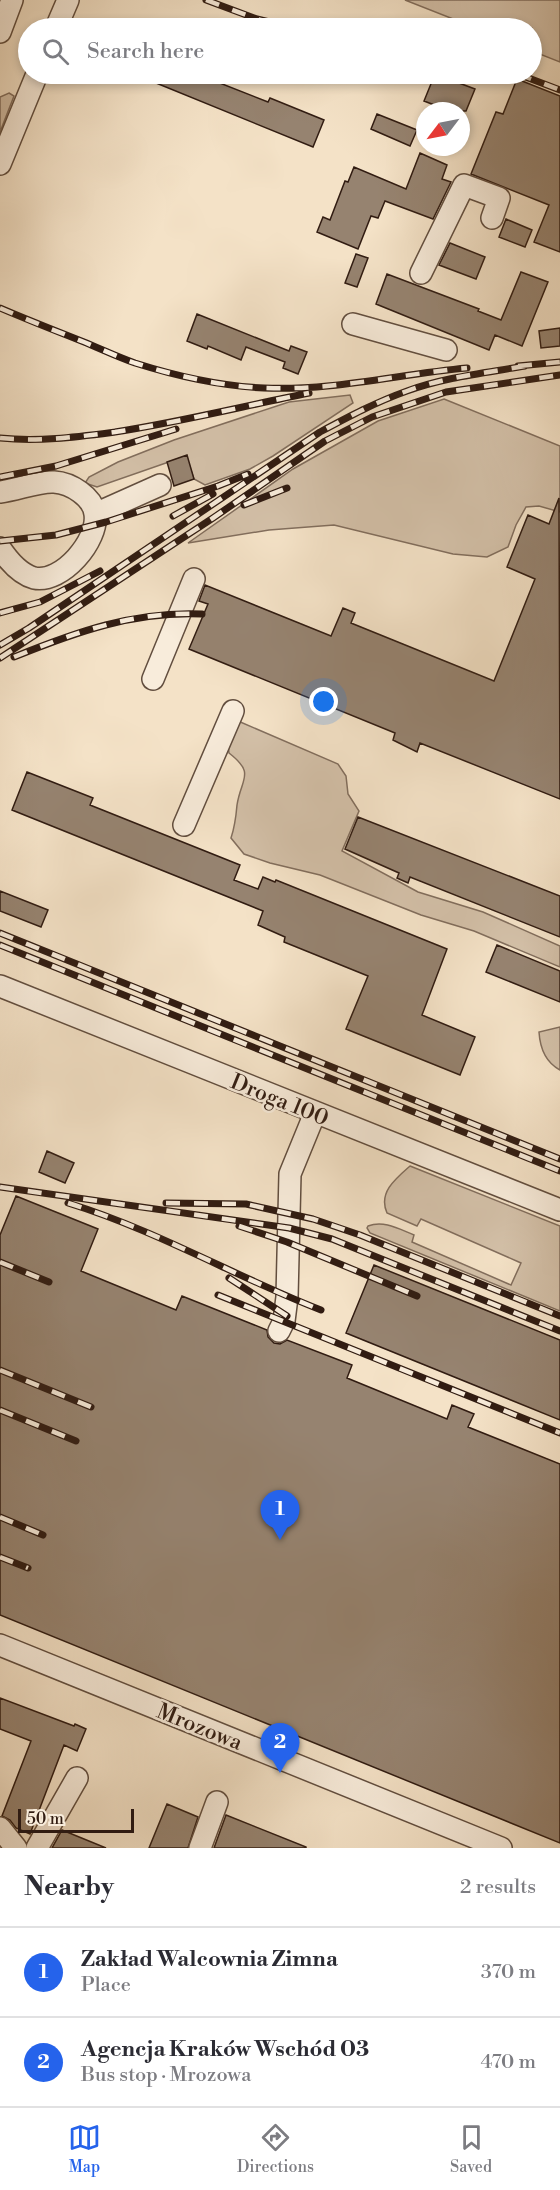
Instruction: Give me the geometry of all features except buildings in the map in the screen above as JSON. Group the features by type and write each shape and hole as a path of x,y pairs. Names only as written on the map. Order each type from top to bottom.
{"street":[{"path":"0,32 12,0"},
{"path":"60,18 68,0"},
{"path":"0,164 33,84"},
{"path":"421,273 464,184 499,198 492,218"},
{"path":"353,324 446,350"},
{"path":"0,492 53,482 64,483 78,490 90,501 95,514 94,528 80,554 67,567 53,576 35,578 20,570 0,548"},
{"path":"95,514 160,485"},
{"path":"153,679 194,579"},
{"path":"184,825 233,711"},
{"name":"Droga 100","path":"0,986 560,1210"},
{"path":"279,1331 284,1321 287,1297 290,1174 315,1113"},
{"name":"Mrozowa","path":"0,1645 501,1848"},
{"path":"37,1848 77,1778"},
{"path":"200,1848 217,1802"},
{"path":"0,1828 16,1848"}],"shaded area":[{"path":"405,0 560,0 560,62 542,55 542,18 451,18"},
{"path":"9,93 14,96 0,132 0,97"},
{"path":"350,395 353,403 273,456 250,469 205,485 194,479 186,456 97,487 85,483 89,477 118,462 174,440 289,402"},
{"path":"444,399 560,446 560,512 539,506 526,507 508,547 487,557 453,554 334,525 269,530 188,543 293,469 378,421"},
{"path":"238,721 338,764 346,776 348,794 359,811 342,851 418,892 483,912 560,946 560,967 474,931 421,915 320,875 244,854 231,838 245,777 242,766 229,753 228,744"},
{"path":"560,1027 560,1070 544,1054 539,1032"},
{"path":"410,1166 560,1226 560,1311 370,1233 367,1228 374,1224 397,1228 414,1235 412,1242 511,1285 521,1263 421,1219 417,1226 387,1213 386,1193 394,1181"}],"railway":[{"path":"206,0 254,18"},
{"path":"542,83 560,90"},
{"path":"0,308 135,363 215,383 264,388 315,387 467,368"},
{"path":"518,366 560,362"},
{"path":"0,645 29,628 331,426 384,400 421,386 525,366"},
{"path":"0,658 213,518 325,441 372,417 446,392 560,375"},
{"path":"0,438 43,439 115,432 309,393"},
{"path":"0,477 56,466 176,429"},
{"path":"0,541 56,535 106,522 248,474"},
{"path":"244,505 287,488"},
{"path":"173,516 213,494"},
{"path":"0,613 40,602 100,571"},
{"path":"14,657 60,639 106,625 153,616 202,614"},
{"path":"0,933 560,1159"},
{"path":"0,945 560,1171"},
{"path":"0,1187 289,1228 332,1239 560,1331"},
{"path":"68,1203 133,1226 321,1310"},
{"path":"166,1203 246,1204 313,1219 360,1235 560,1316"},
{"path":"239,1226 287,1242 417,1296"},
{"path":"0,1262 49,1282"},
{"path":"229,1278 287,1316"},
{"path":"218,1295 560,1433"},
{"path":"0,1370 91,1407"},
{"path":"0,1410 76,1441"},
{"path":"0,1517 43,1535"},
{"path":"0,1557 28,1568"}],"place":[{"name":"Zakład Walcownia Zimna","path":"280,1540"},
{"name":"Agencja Kraków Wschód 03","path":"280,1773"}]}
